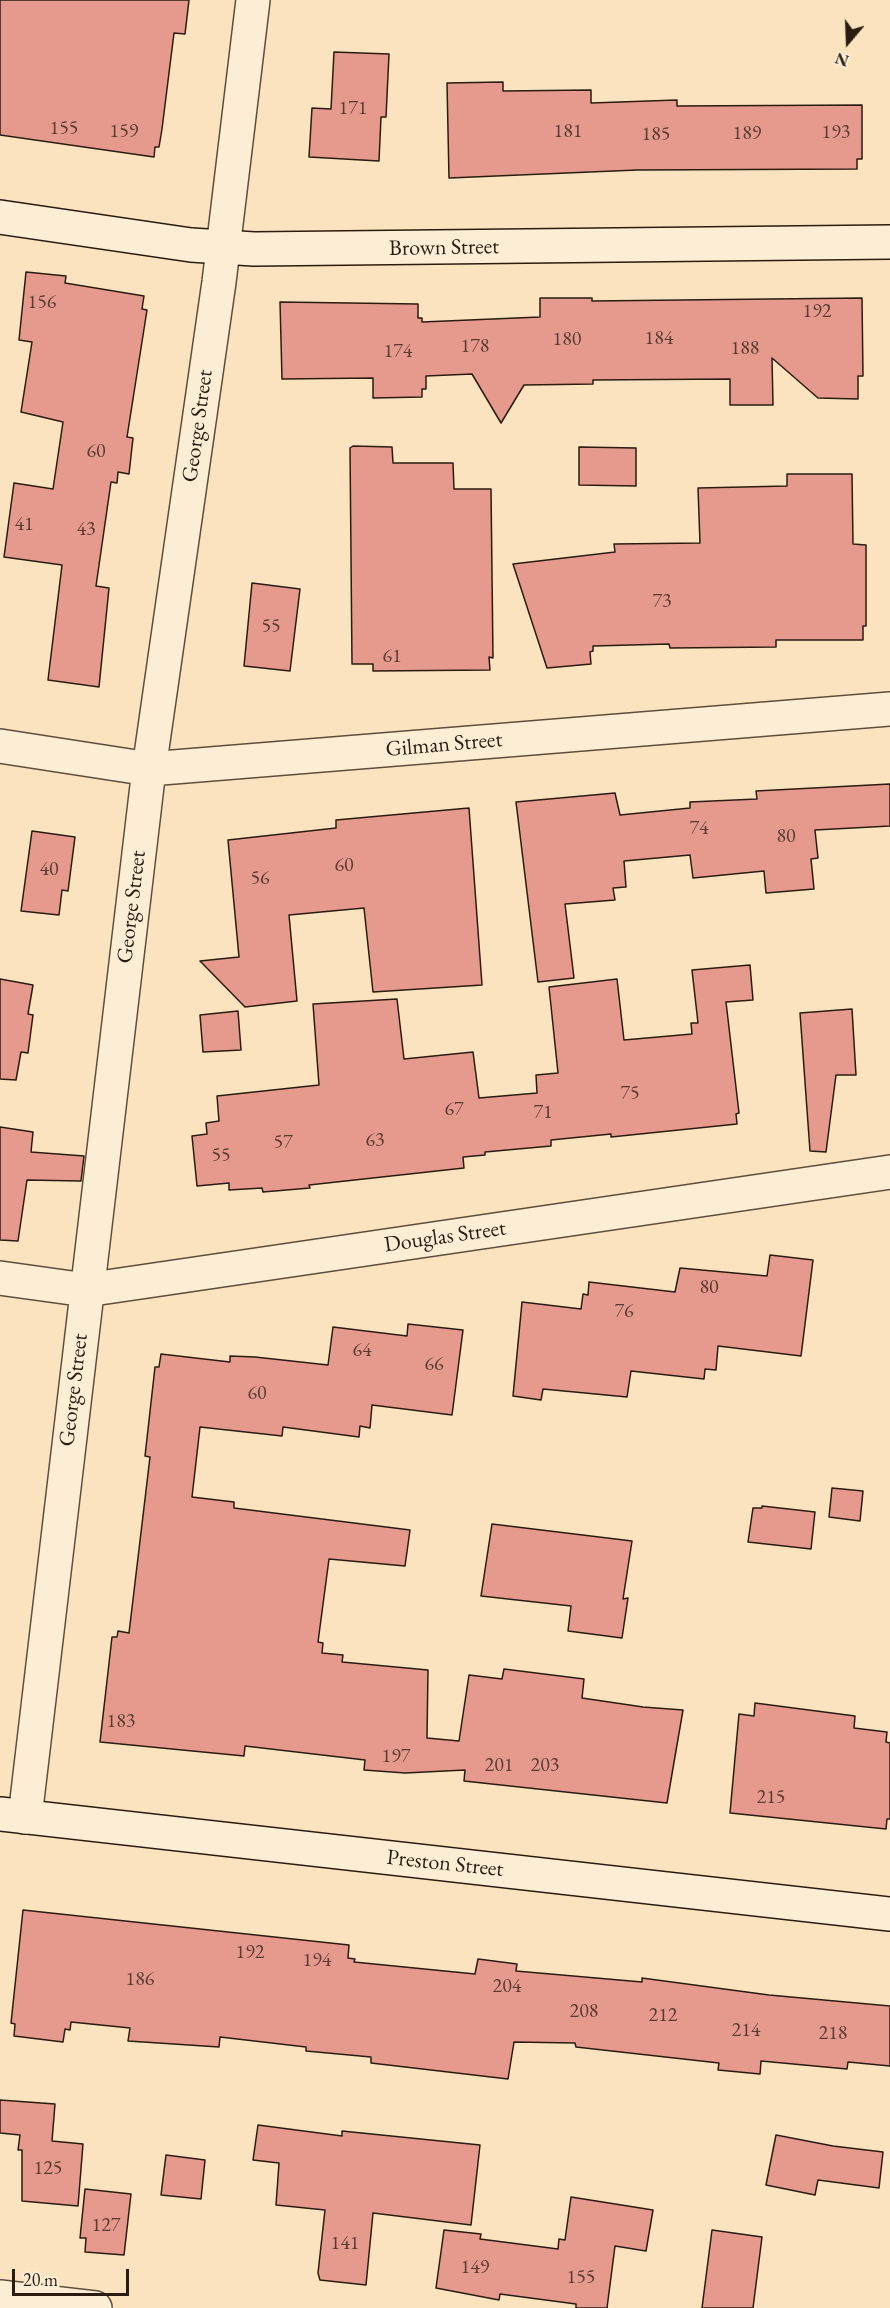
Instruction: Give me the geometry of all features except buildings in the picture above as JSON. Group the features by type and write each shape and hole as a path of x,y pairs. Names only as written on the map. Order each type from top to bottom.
{"street":[{"name":"George Street","path":"13,1815 86,1290 149,769 224,248 253,0"},
{"name":"Brown Street","path":"0,217 191,245 283,250 890,242"},
{"name":"Gilman Street","path":"0,746 149,769 890,710"},
{"name":"Douglas Street","path":"0,1278 86,1290 890,1172"},
{"name":"Preston Street","path":"13,1815 890,1914"},
{"path":"0,2297 95,2308"}]}
